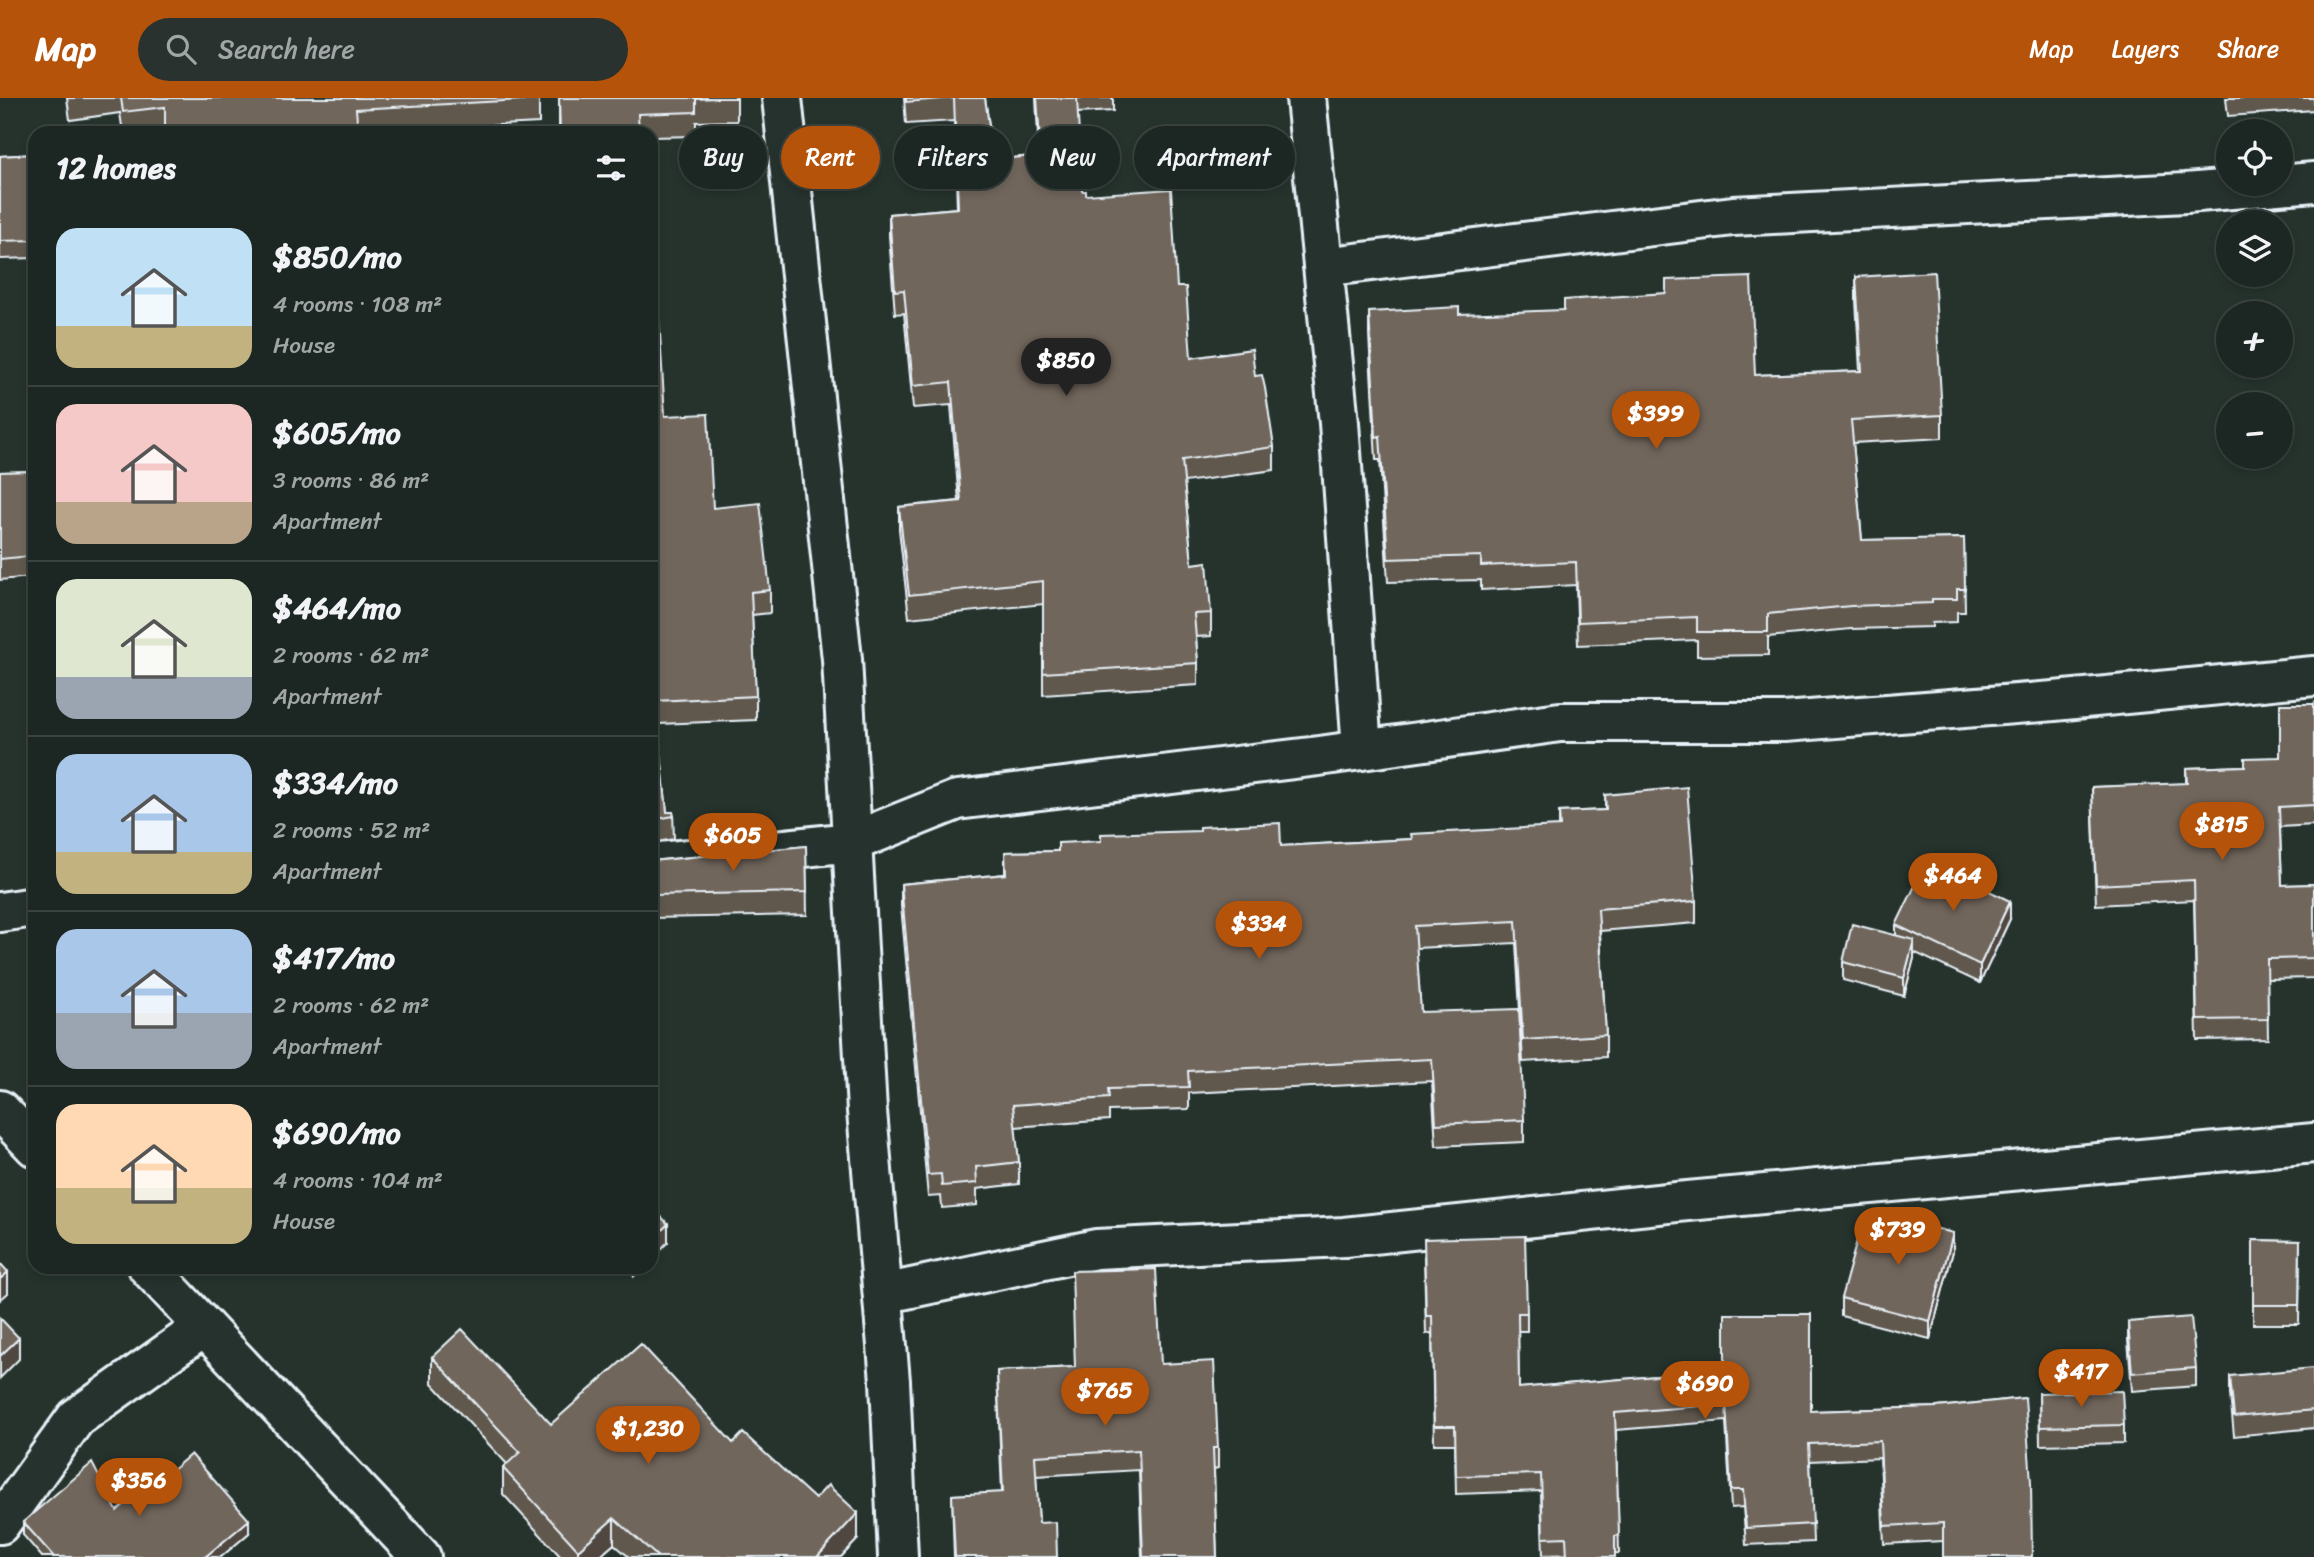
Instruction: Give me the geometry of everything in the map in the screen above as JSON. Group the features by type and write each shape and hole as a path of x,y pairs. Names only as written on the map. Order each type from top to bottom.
{"street":[{"path":"782,98 842,659 867,1111 883,1294 898,1557"},
{"path":"1306,98 1339,423 1362,750"},
{"path":"1323,267 1733,216 2186,193 2314,182"},
{"path":"658,862 852,842 957,800 1362,750 1560,722 1784,722 2054,701 2314,676"},
{"path":"0,912 28,909"},
{"path":"0,1110 28,1140"},
{"path":"883,1294 1096,1249 1344,1237 1676,1202 2314,1143"},
{"path":"155,1274 421,1557"},
{"path":"0,1524 76,1418 204,1327"}],"building":[{"path":"121,98 539,98 356,109 357,126 165,126 165,107 123,112"},
{"path":"559,98 716,98 696,99 696,112 638,114 639,126 560,126"},
{"path":"906,98 954,98 906,102"},
{"path":"954,98 985,98 989,126 955,126"},
{"path":"1037,98 1077,98 1079,126 1039,126"},
{"path":"28,154 28,240 0,241 0,156"},
{"path":"1026,157 1026,189 1082,189 1086,191 1086,195 1171,189 1177,287 1186,287 1191,358 1252,349 1255,376 1262,375 1265,388 1274,447 1182,460 1192,564 1207,562 1211,613 1194,614 1198,663 1043,673 1043,581 909,595 899,507 961,501 951,382 913,386 904,290 895,291 889,214 958,208 957,189 1012,189 1012,158"},
{"path":"1934,272 1942,415 1851,420 1862,540 1964,538 1965,589 1957,589 1957,599 1768,614 1768,632 1697,632 1697,617 1578,622 1576,562 1481,566 1481,556 1388,559 1380,436 1376,437 1369,312 1459,307 1459,314 1564,310 1564,300 1666,293 1666,280 1751,277 1755,375 1862,371 1856,277"},
{"path":"658,317 665,416 708,414 713,508 760,503 770,590 751,592 756,696 658,701"},
{"path":"28,471 28,556 0,559 0,472"},
{"path":"2280,704 2314,704 2314,805 2279,807 2282,885 2314,884 2314,958 2267,959 2268,1019 2197,1020 2194,880 2096,885 2092,787 2187,783 2186,768 2245,766 2245,758 2280,757"},
{"path":"658,729 667,812 673,812 674,816 658,819"},
{"path":"1687,787 1696,901 1598,909 1606,1035 1523,1040 1516,921 1415,926 1421,1012 1519,1009 1524,1120 1436,1124 1432,1059 1188,1071 1189,1087 1108,1089 1109,1098 1013,1105 1019,1162 976,1167 977,1183 942,1186 941,1174 928,1175 901,884 1006,874 1005,852 1058,851 1058,843 1101,841 1101,834 1200,831 1200,827 1280,823 1281,846 1412,839 1411,834 1560,826 1559,812 1606,810 1605,795"},
{"path":"806,846 807,892 658,895 658,860"},
{"path":"1927,861 2010,901 1980,965 1896,925"},
{"path":"1852,924 1914,940 1904,978 1843,962"},
{"path":"658,1213 668,1224 658,1234"},
{"path":"1892,1217 1953,1233 1930,1321 1841,1298 1863,1219 1890,1226"},
{"path":"1525,1236 1527,1313 1518,1313 1519,1388 1725,1370 1725,1314 1811,1314 1811,1411 1937,1407 2025,1398 2031,1482 2032,1557 1943,1557 1943,1523 1884,1526 1880,1441 1809,1444 1813,1524 1746,1528 1743,1490 1731,1490 1726,1404 1615,1413 1619,1535 1615,1536 1615,1557 1567,1557 1566,1537 1543,1538 1541,1474 1456,1476 1455,1426 1434,1426 1432,1316 1426,1316 1424,1239"},
{"path":"2253,1240 2300,1241 2299,1305 2253,1305"},
{"path":"0,1263 8,1272 0,1279"},
{"path":"1156,1269 1161,1364 1214,1361 1218,1448 1213,1448 1217,1557 1143,1557 1139,1450 1035,1456 1039,1523 1056,1522 1057,1557 955,1557 952,1495 1003,1492 997,1371 1075,1367 1072,1271"},
{"path":"2191,1317 2196,1368 2132,1373 2128,1322"},
{"path":"0,1318 19,1338 0,1356"},
{"path":"462,1329 551,1424 641,1344 733,1443 743,1433 815,1499 828,1485 858,1513 817,1557 658,1557 614,1518 578,1550 503,1468 520,1452 432,1357"},
{"path":"2313,1368 2314,1410 2234,1417 2230,1376"},
{"path":"2122,1391 2124,1425 2040,1427 2039,1393"},
{"path":"191,1454 249,1520 205,1557 54,1557 23,1522 92,1463 117,1511 145,1486 149,1490"}]}
